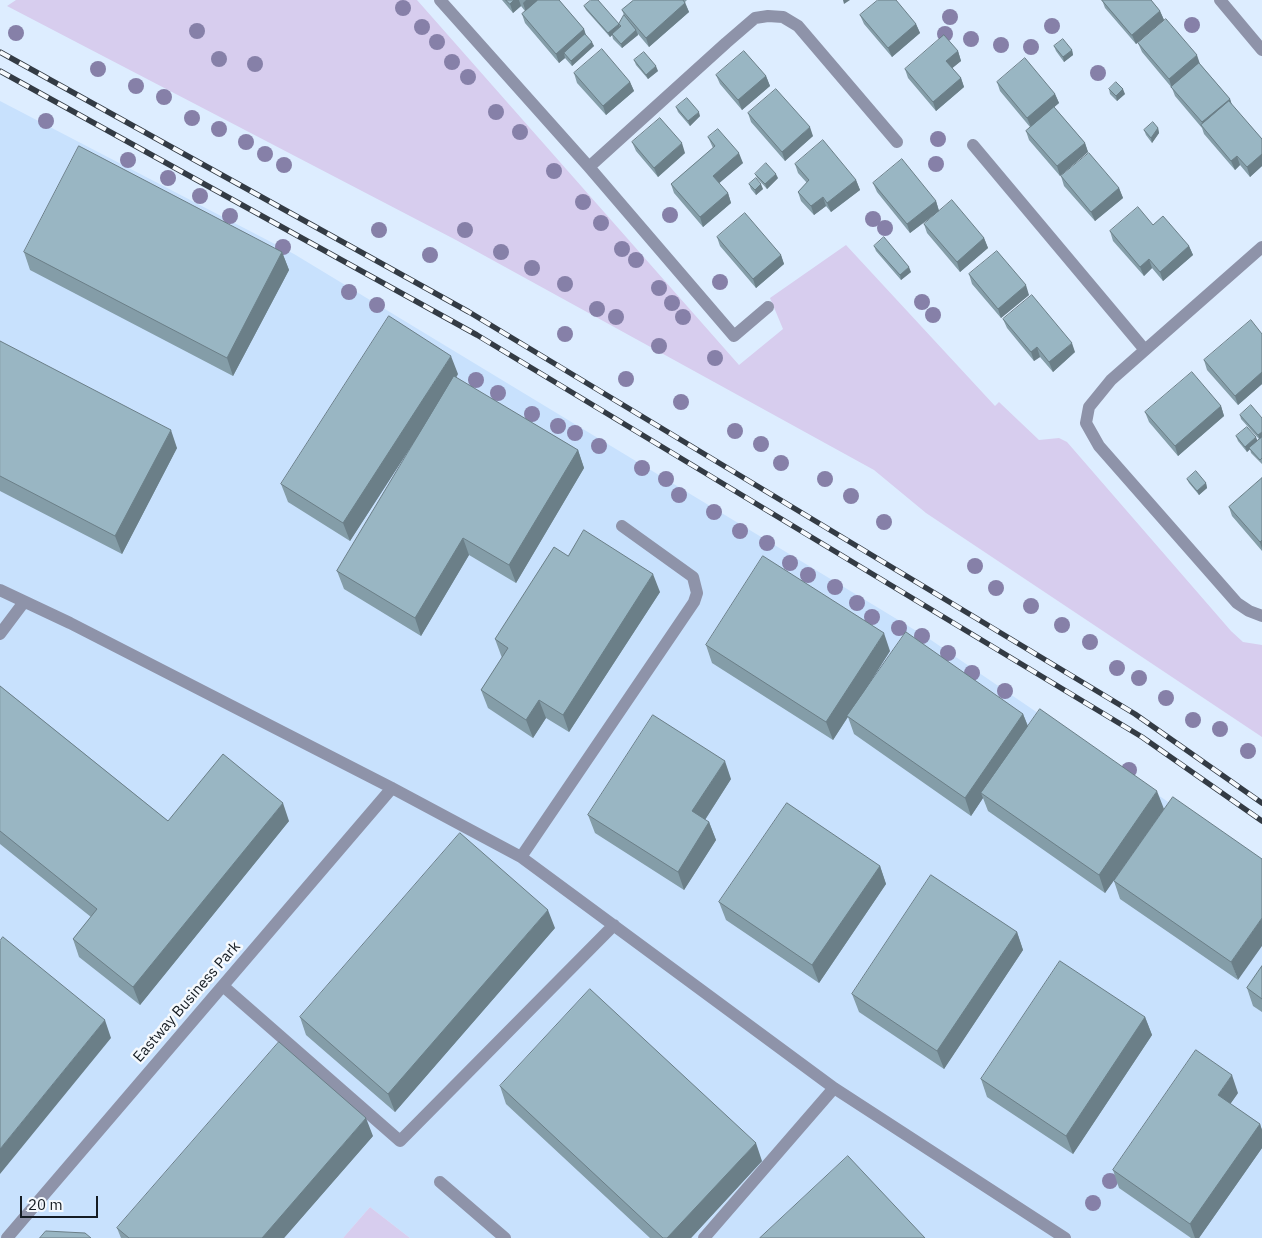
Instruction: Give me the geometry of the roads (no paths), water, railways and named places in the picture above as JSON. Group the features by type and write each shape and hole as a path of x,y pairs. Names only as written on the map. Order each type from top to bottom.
{"street":[{"path":"440,0 589,167 734,336 768,307"},
{"path":"1220,0 1262,50"},
{"path":"589,167 755,18 768,16 783,17 798,26 897,142"},
{"path":"973,145 1145,350"},
{"path":"1262,247 1111,380 1089,407 1086,423 1099,446 1237,603 1249,611 1262,616"},
{"path":"521,857 694,602 697,593 693,577 622,526"},
{"path":"0,590 75,626 392,788 521,857 834,1088 1065,1238"},
{"path":"0,634 24,602"},
{"name":"Eastway Business Park","path":"7,1238 392,788"},
{"path":"223,986 400,1141 614,925"},
{"path":"704,1238 834,1088"},
{"path":"440,1182 504,1238"}],"railway":[{"path":"0,52 469,312 1135,714 1262,803"},
{"path":"0,71 477,335 1142,737 1262,821"}]}
